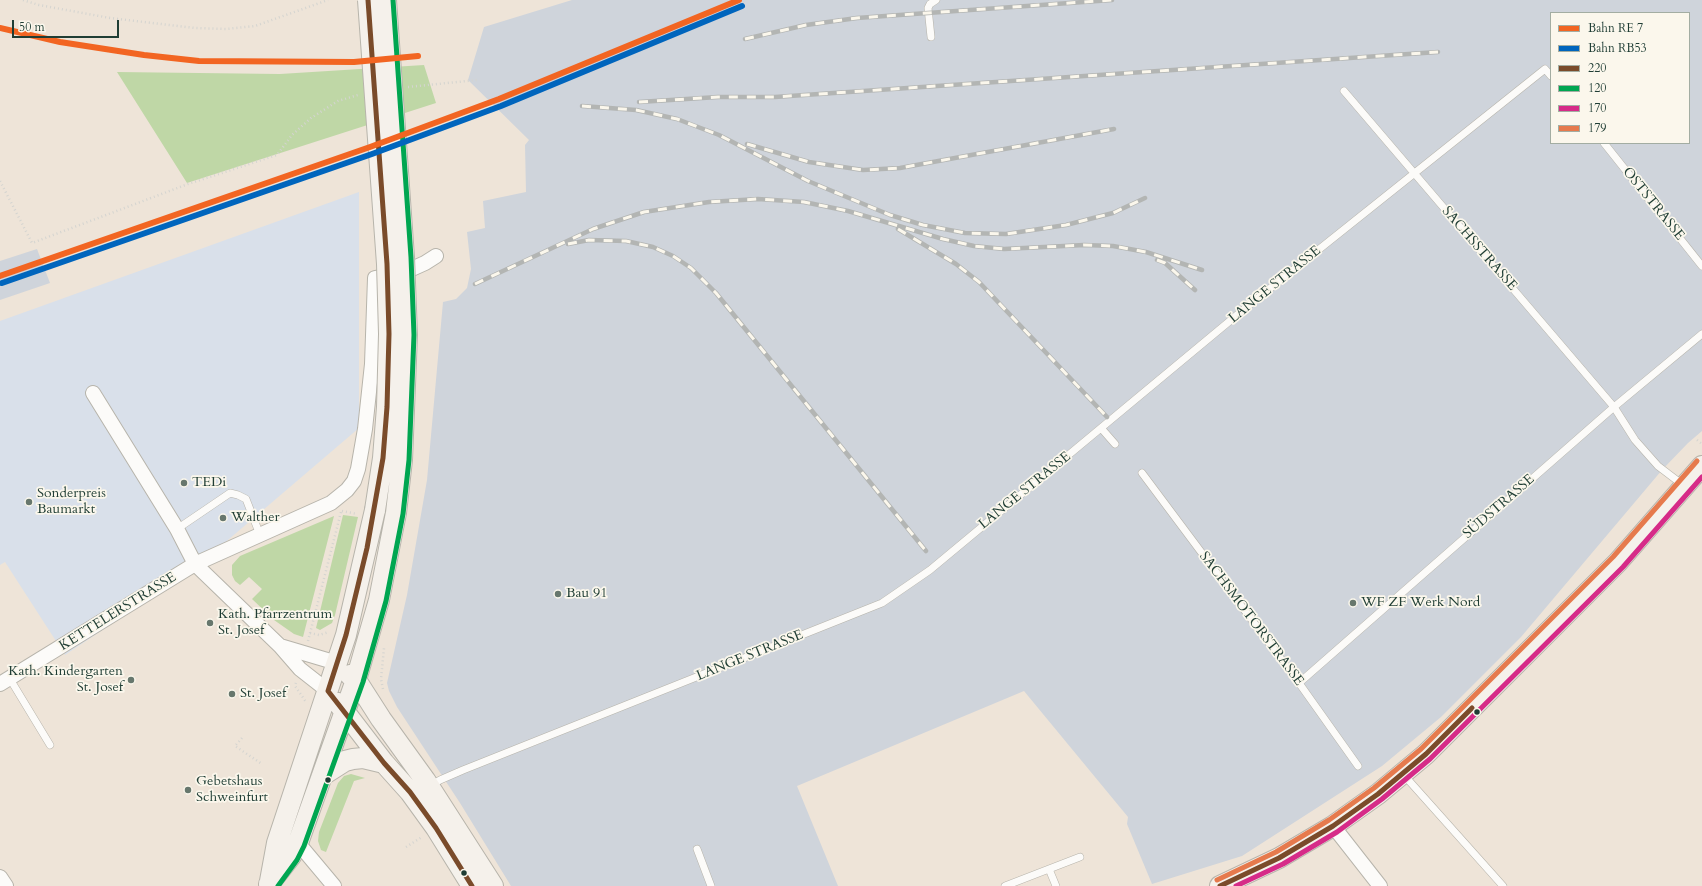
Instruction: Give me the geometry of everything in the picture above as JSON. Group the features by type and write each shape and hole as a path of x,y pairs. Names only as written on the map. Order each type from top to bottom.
{"main road":[{"path":"269,885 277,843 338,664 358,590 369,512 383,458 390,334 387,264 368,0"},
{"path":"269,885 291,856 298,843 356,680 379,600 396,513 402,460 408,335 386,0"},
{"path":"1224,885 1279,858 1333,826 1426,754 1618,562 1702,466"},
{"path":"338,664 356,680 381,719 430,786 493,886"},
{"path":"328,691 384,763 410,792 436,828 472,886"},
{"path":"323,775 345,761 353,759 363,758 384,763"}],"street":[{"name":"KETTELERSTRASSE","path":"5,681 195,564 331,503 340,496 354,481 365,429 372,364 375,278 405,272 436,256"},
{"path":"93,393 177,529 195,564 280,646 300,668 328,691"},
{"path":"280,646 338,664"},
{"path":"1333,826 1380,886"},
{"path":"298,843 334,886"},
{"path":"0,876 6,886"}],"lane":[{"path":"931,37 928,8 930,4 936,0"},
{"name":"LANGE STRASSE","path":"430,786 458,773 882,603 930,570 1243,310 1546,69 1550,75"},
{"name":"SACHSSTRASSE","path":"1344,91 1614,406 1635,440 1658,466 1684,487"},
{"name":"OSTSTRASSE","path":"1605,144 1702,266"},
{"name":"SÜDSTRASSE","path":"1299,683 1614,406 1702,334"},
{"path":"1101,428 1115,444"},
{"name":"SACHSMOTORSTRASSE","path":"1142,473 1299,683 1358,766"},
{"path":"177,529 230,493 246,499 260,535"},
{"path":"5,681 50,745"},
{"path":"1402,774 1503,886"},
{"path":"697,849 711,886"},
{"path":"1005,886 1080,857"},
{"path":"1049,869 1056,886"}],"path":[{"path":"24,0 39,5 110,18 195,28 226,29 255,26 328,0"},
{"path":"403,88 477,80"},
{"path":"0,181 32,243 188,184 277,154 292,135 324,109 338,101 359,95"},
{"path":"1697,440 1702,444"},
{"path":"310,633 341,511 340,496"},
{"path":"341,511 369,512"},
{"path":"242,738 235,746 262,764"},
{"path":"420,830 428,842"}],"shaded area":[{"path":"572,0 1702,0 1702,431 1662,470 1521,637 1441,717 1382,766 1242,856 1152,884 1127,824 1128,817 1024,691 797,786 838,886 511,886 460,803 397,707 389,691 387,683 407,595 427,480 443,302 456,299 467,288 471,269 467,232 485,228 483,201 526,192 525,145 529,140 468,80 484,27"},
{"path":"359,192 359,428 194,569 65,655 5,562 0,565 0,321"},
{"path":"37,249 50,283 0,300 0,261"}],"green space":[{"path":"424,65 436,103 187,183 117,72 280,74"},
{"path":"343,515 358,517 335,615 332,623 320,630 316,628"},
{"path":"334,516 303,637 294,634 274,620 252,599 262,589 249,577 240,585 235,581 232,575 232,565 240,556"},
{"path":"351,774 365,778 354,781 326,852 321,850 318,841 319,832 338,783 344,776"}],"railway":[{"path":"745,39 806,25 857,18 1112,0"},
{"path":"639,102 718,97 775,97 1438,52"},
{"path":"582,106 636,110 677,119 719,135 808,181 890,215 923,225 965,233 1006,234 1066,225 1113,213 1145,198"},
{"path":"747,144 809,162 863,170 900,168 1114,129"},
{"path":"475,284 593,229 644,212 709,202 758,199 804,202 848,211 943,239 974,246 1004,249 1084,245 1113,246 1146,252 1202,270"},
{"path":"898,229 956,264 979,282 1107,417"},
{"path":"568,244 589,240 626,241 653,247 673,256 691,268 716,293 926,551"},
{"path":"1157,260 1165,263 1195,290"}],"transit line":[{"name":"220","path":"368,0 387,264 389,334 387,407 383,458 367,548 346,635 328,691 384,763 410,792 436,828 472,886"},
{"name":"120","path":"278,886 297,860 304,846 363,682 386,601 403,514 409,460 414,335 411,257 393,0"},
{"path":"0,276 370,147 499,99 739,0"},
{"path":"0,28 60,42 144,55 199,61 354,62 418,56"},
{"name":"179","path":"1217,880 1276,852 1329,820 1374,788 1421,749 1613,557 1697,461"},
{"name":"170","path":"1236,886 1283,864 1337,832 1382,799 1430,759 1623,567 1702,477"},
{"name":"220","path":"1220,886 1279,858 1333,826 1378,794 1426,754 1472,708"}],"rail line":[{"name":"RB53","path":"2,283 372,154 501,106 742,6"}],"place":[{"name":"TEDi","path":"184,483"},
{"name":"Sonderpreis Baumarkt","path":"29,502"},
{"name":"Walther","path":"223,518"},
{"name":"Bau 91","path":"558,594"},
{"name":"WF ZF Werk Nord","path":"1353,603"},
{"name":"Kath. Pfarrzentrum St. Josef","path":"210,623"},
{"name":"Kath. Kindergarten St. Josef","path":"131,680"},
{"name":"St. Josef","path":"232,694"},
{"name":"Gebetshaus Schweinfurt","path":"188,790"}]}
